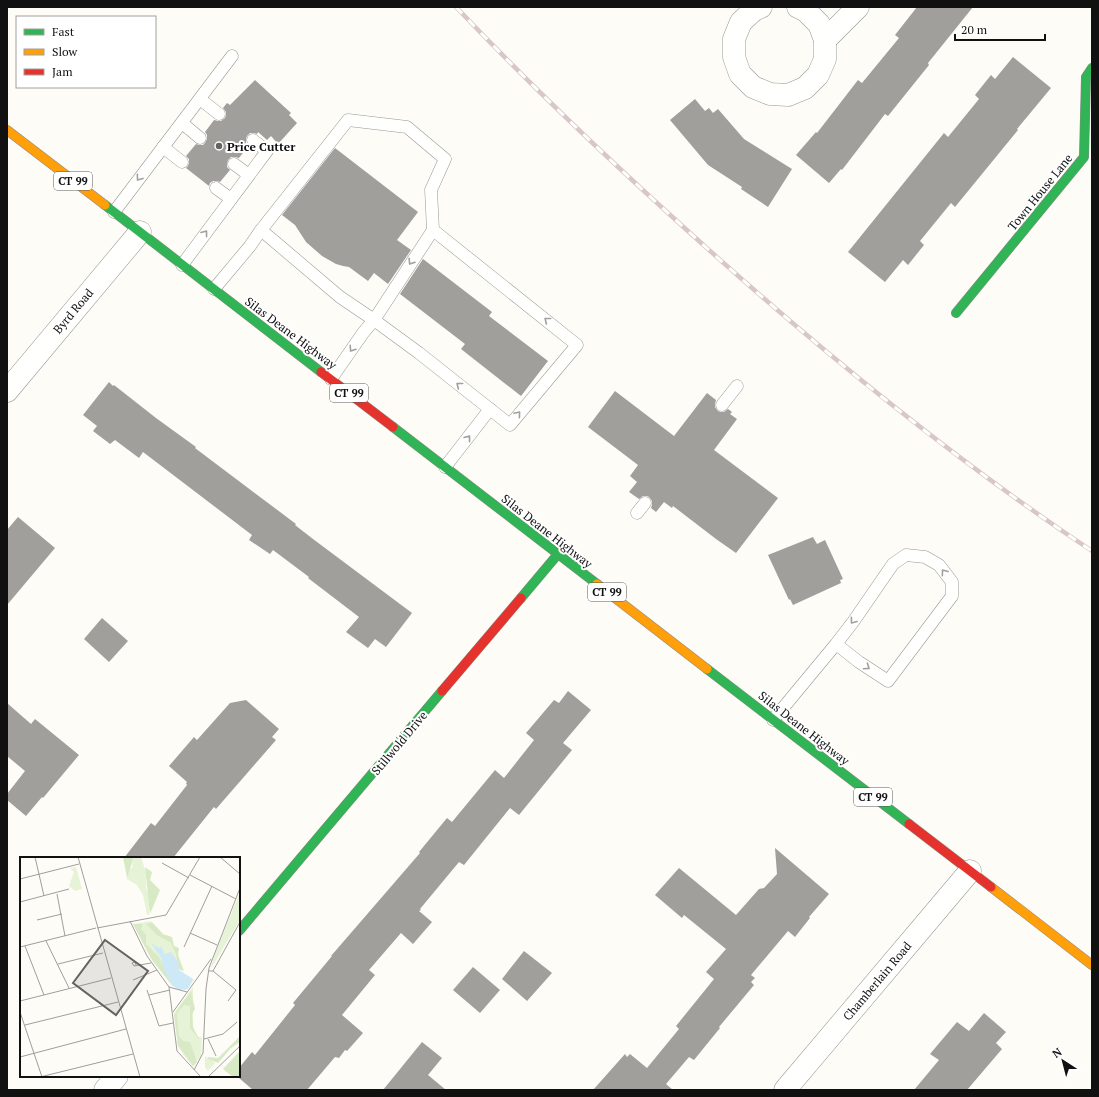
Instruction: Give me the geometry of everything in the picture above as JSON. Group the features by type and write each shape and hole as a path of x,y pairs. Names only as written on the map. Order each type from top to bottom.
{"main road":[{"name":"Town House Lane","path":"956,313 1084,157 1086,77 1092,68"},
{"name":"Silas Deane Highway","path":"7,130 1092,965"},
{"name":"Stillwold Drive","path":"240,930 558,554"}],"street":[{"path":"761,7 754,10 741,22 734,39 734,57 740,74 753,87 770,94 788,94 805,88 818,75 825,59 826,40 819,24 806,10 798,7"},
{"path":"826,40 858,7"},
{"name":"Byrd Road","path":"7,391 140,232"},
{"name":"Chamberlain Road","path":"785,1090 970,871"},
{"path":"105,1090 116,1077"}],"lane":[{"path":"114,212 232,56"},
{"path":"200,99 219,114"},
{"path":"214,289 250,246 348,120 408,127 445,159 432,190 433,230 374,320 363,333 331,379"},
{"path":"182,123 200,138"},
{"path":"182,265 267,151 253,140"},
{"path":"163,148 182,162"},
{"path":"234,164 249,175"},
{"path":"216,188 231,199"},
{"path":"261,230 340,297 374,320 510,425 577,345 433,230"},
{"path":"722,405 737,386"},
{"path":"445,467 490,409"},
{"path":"637,513 644,503"},
{"path":"773,720 853,622 893,564 906,555 924,557 939,565 952,582 952,596 888,682 836,644"}],"building":[{"path":"917,7 973,7 888,116 885,114 842,170 841,169 829,183 796,155 816,132 817,133 858,80 862,83 899,38 895,35"},
{"path":"1013,57 1051,88 955,207 951,203 920,241 924,245 908,265 903,260 885,282 848,252 944,133 948,137 979,99 975,95 991,75 995,79"},
{"path":"255,80 291,113 289,115 297,123 278,144 271,136 267,140 258,132 257,134 250,133 246,139 248,146 239,158 231,157 228,160 227,167 230,170 220,182 213,181 209,186 186,168 189,163 189,159 186,156 196,144 203,145 205,143 207,135 205,132 214,120 221,121 225,118 226,112 223,108 227,103 230,105"},
{"path":"695,99 705,111 709,108 713,113 718,109 744,139 792,169 768,207 741,189 742,187 708,165 670,120"},
{"path":"335,148 418,212 397,240 411,250 388,284 374,273 368,281 349,267 336,264 322,256 306,242 295,225 282,215"},
{"path":"423,259 492,312 489,316 548,361 521,396 461,349 465,344 400,294"},
{"path":"109,382 412,613 386,647 375,639 368,648 346,632 359,617 273,550 270,554 249,540 252,535 143,452 139,458 115,440 110,444 93,431 97,426 83,415"},
{"path":"615,391 674,436 707,393 716,400 715,407 718,411 724,412 728,409 732,412 730,414 737,419 714,450 778,498 736,553 673,506 672,508 664,502 656,512 651,508 652,501 649,497 643,496 639,499 629,492 637,482 630,476 638,465 588,427"},
{"path":"18,517 55,548 7,605 7,530"},
{"path":"813,537 817,544 825,540 843,579 840,580 841,583 793,605 790,599 789,600 768,555"},
{"path":"102,618 128,641 109,662 84,639"},
{"path":"568,691 591,710 563,743 572,750 519,815 510,808 464,865 459,862 420,909 421,910 419,911 432,922 413,944 401,933 369,970 375,975 342,1015 363,1033 347,1051 345,1050 339,1058 335,1057 307,1090 253,1090 239,1078 240,1067 252,1052 255,1055 295,1005 293,1003 331,956 420,853 419,852 447,818 452,822 495,770 504,778 534,740 526,733 554,700 559,703"},
{"path":"246,700 279,729 272,737 276,740 216,809 214,807 174,857 125,857 151,823 155,826 187,785 187,782 169,766 194,737 197,740 230,703"},
{"path":"7,703 31,724 35,719 79,755 26,816 7,800 7,794 25,771 7,756"},
{"path":"775,848 829,894 809,917 810,918 795,937 788,931 751,975 755,978 751,982 754,985 694,1060 689,1057 666,1084 673,1090 593,1090 625,1054 627,1057 630,1054 647,1068 679,1029 676,1026 714,979 706,972 726,949 684,915 682,918 655,895 679,868 736,915 759,889 764,888 777,874"},
{"path":"524,951 552,973 527,1001 502,979"},
{"path":"473,967 500,990 480,1013 453,990"},
{"path":"984,1013 1006,1032 996,1043 1002,1049 967,1090 914,1090 939,1060 930,1054 957,1022 969,1031"},
{"path":"422,1042 442,1058 428,1075 446,1090 383,1090"}],"railway":[{"path":"456,7 512,65 600,150 689,232 785,317 935,439 1039,515 1092,551"}],"traffic: fast":[{"path":"956,313 1084,157 1086,77 1092,68"},
{"path":"105,205 321,372"},
{"path":"393,427 597,584"},
{"path":"521,598 558,554"},
{"path":"707,669 909,824"},
{"path":"240,930 442,691"}],"traffic: slow":[{"path":"7,130 105,205"},
{"path":"597,584 707,669"},
{"path":"991,887 1092,965"}],"traffic: jam":[{"path":"321,372 393,427"},
{"path":"442,691 521,598"},
{"path":"909,824 991,887"}],"place":[{"name":"Price Cutter","path":"219,146"}]}
